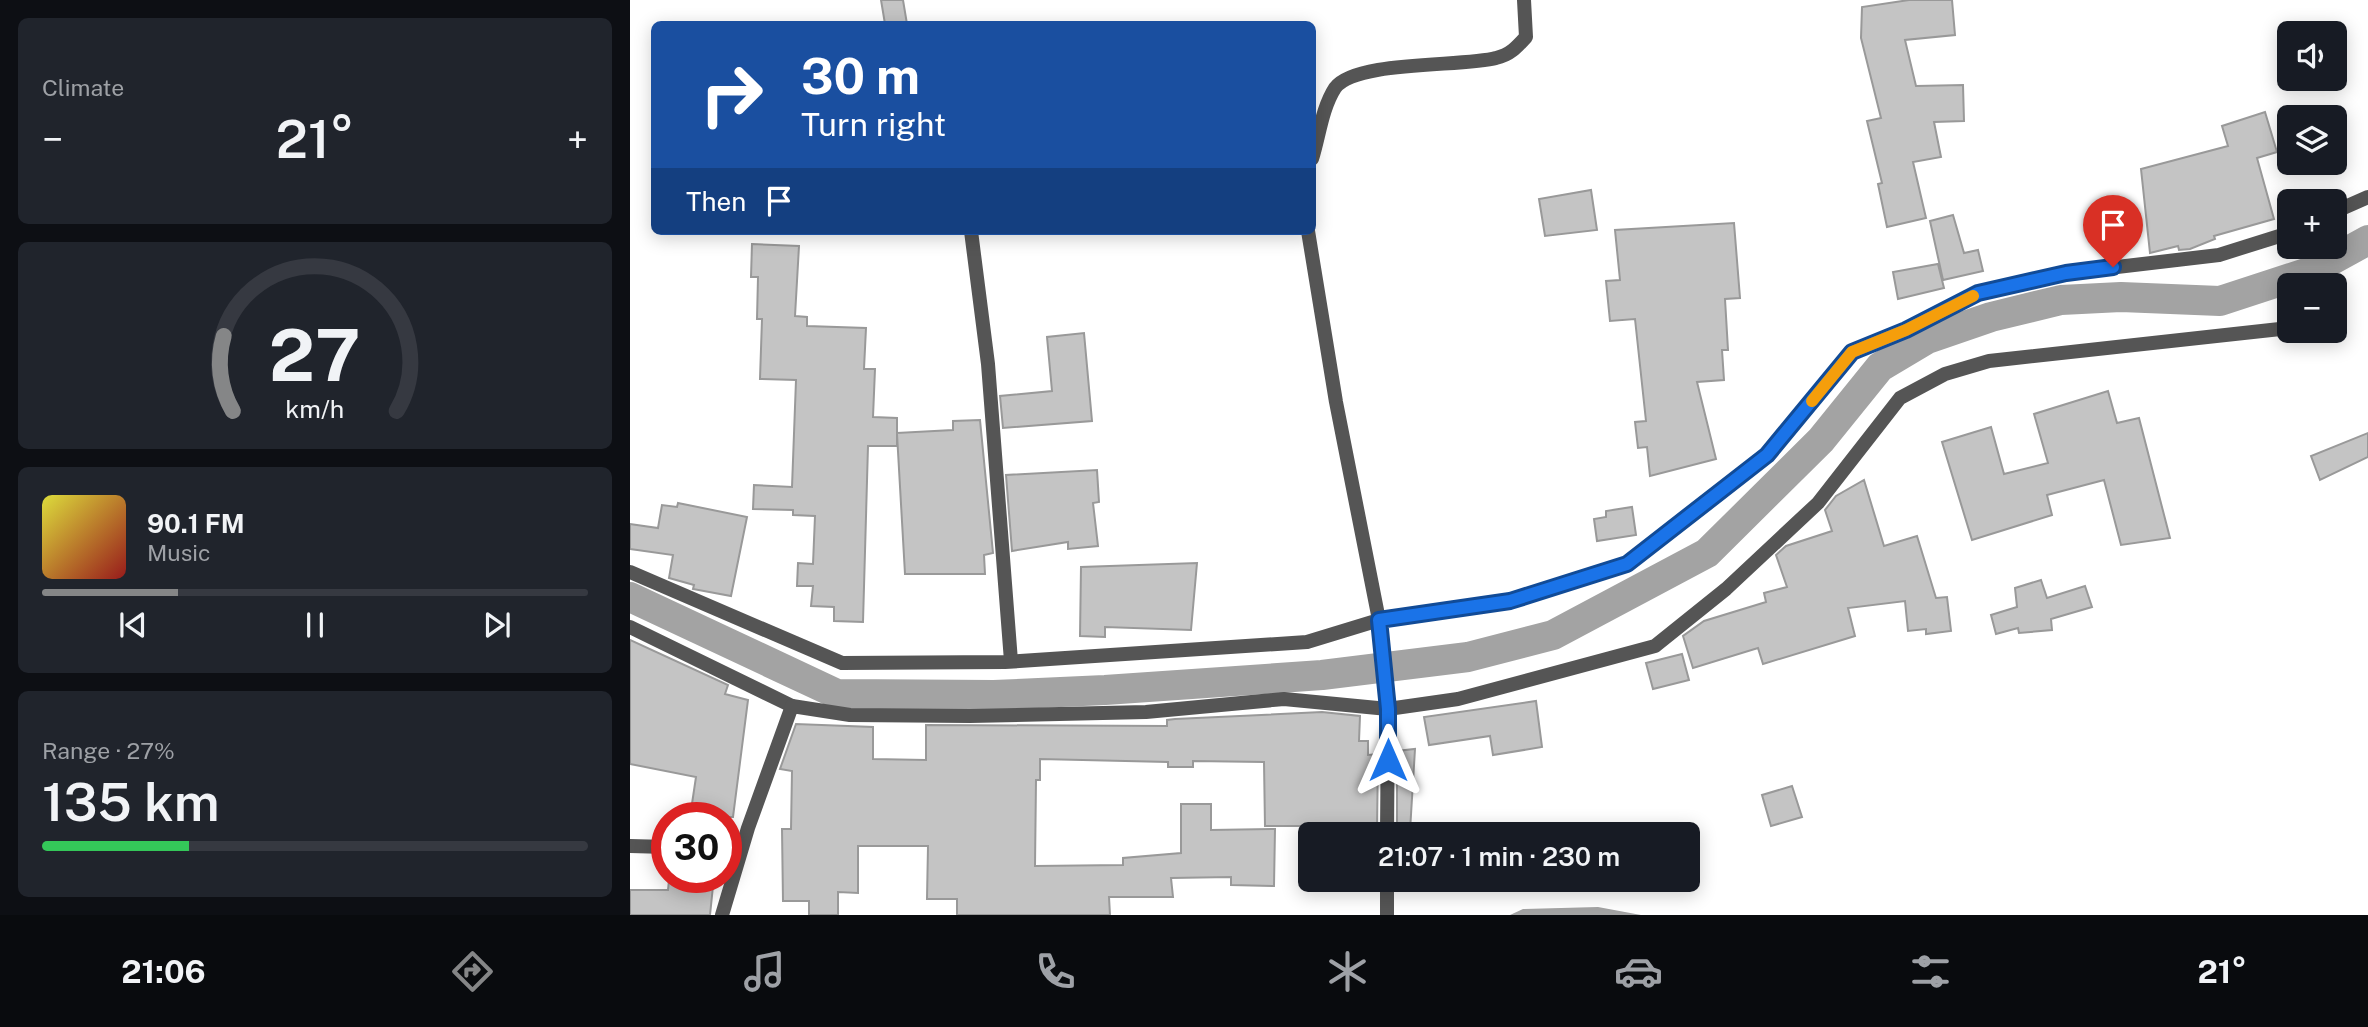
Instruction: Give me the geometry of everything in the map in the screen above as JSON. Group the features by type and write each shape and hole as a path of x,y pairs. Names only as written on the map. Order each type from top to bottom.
{"street":[{"path":"1316,145 1328,103 1337,85 1352,78 1405,65 1495,59 1513,52 1526,37 1524,0"},
{"path":"2347,206 2368,197"},
{"path":"972,235 988,363 1011,661"},
{"path":"1309,235 1336,402 1379,620 1388,709 1387,822"},
{"path":"630,572 842,663 1011,661 1307,642 1379,620 1510,601 1627,564 1767,455 1852,352 1906,330 1978,293 2066,273 2218,254 2277,237"},
{"path":"630,627 792,706 850,715 970,716 1146,712 1284,699 1388,709 1458,699 1655,646 1726,589 1818,503 1900,398 1945,374 1989,361 2277,329"},
{"path":"742,835 792,706"},
{"path":"630,846 651,847"},
{"path":"1387,892 1387,915"},
{"path":"722,915 726,893"}],"shaded area":[{"path":"1598,907 1641,915 1510,915 1523,909"}],"building":[{"path":"881,0 903,0 906,21 884,21"},
{"path":"1909,0 1952,0 1955,35 1905,40 1916,86 1963,85 1964,121 1934,122 1941,157 1913,162 1926,218 1887,227 1878,184 1882,183 1867,121 1881,118 1861,38 1862,7"},
{"path":"2265,112 2277,152 2257,158 2274,219 2214,236 2215,239 2190,249 2179,250 2178,246 2150,253 2141,169 2228,146 2222,126"},
{"path":"1591,190 1597,230 1545,236 1539,199"},
{"path":"1953,215 1964,253 1978,250 1983,271 1943,280 1930,221"},
{"path":"1734,223 1740,298 1725,299 1728,350 1722,350 1724,380 1697,382 1716,459 1650,476 1647,447 1638,448 1635,422 1646,421 1635,319 1610,321 1606,281 1620,280 1615,230"},
{"path":"752,244 799,246 795,316 807,317 807,326 866,328 864,369 875,369 873,417 897,418 897,433 953,430 953,421 980,420 993,553 984,555 985,574 905,574 897,434 897,446 868,446 863,622 834,621 834,607 811,606 813,586 797,586 798,563 813,564 815,516 793,515 793,510 753,509 754,485 792,487 796,380 760,379 762,319 757,319 758,277 751,277"},
{"path":"1938,264 1944,288 1898,299 1893,272"},
{"path":"1084,333 1092,421 1003,428 1000,396 1052,391 1047,337"},
{"path":"2108,391 2117,423 2139,418 2170,538 2121,545 2104,480 2047,495 2052,515 1972,540 1942,442 1991,427 2004,474 2048,463 2034,414"},
{"path":"2368,433 2368,457 2320,480 2311,456"},
{"path":"1097,470 1099,502 1093,503 1098,546 1068,549 1068,542 1012,551 1006,475"},
{"path":"1864,480 1884,546 1917,536 1936,598 1947,597 1951,631 1926,634 1926,629 1908,631 1905,601 1848,608 1855,636 1763,664 1758,648 1693,668 1683,636 1704,621 1766,602 1764,593 1787,587 1776,555 1786,546 1832,531 1825,510 1836,496"},
{"path":"678,503 747,517 731,596 693,589 694,585 669,578 673,555 630,549 630,524 658,528 662,505 677,507"},
{"path":"1632,507 1636,535 1597,541 1594,519 1606,517 1606,511"},
{"path":"1197,563 1191,630 1105,627 1105,637 1080,636 1081,567"},
{"path":"2041,580 2047,598 2085,586 2092,607 2051,619 2052,630 2019,633 2018,628 1996,634 1991,615 2017,607 2015,588"},
{"path":"630,640 728,685 725,694 748,700 735,802 692,802 696,777 630,764"},
{"path":"1682,654 1689,680 1653,689 1646,663"},
{"path":"1536,701 1542,747 1493,755 1490,736 1429,745 1424,717"},
{"path":"1322,712 1360,716 1359,741 1368,741 1368,755 1378,754 1377,822 1298,822 1298,826 1265,826 1264,762 1193,761 1193,767 1168,767 1168,762 1040,759 1040,780 1036,780 1035,866 1123,865 1123,858 1181,853 1181,804 1211,804 1211,830 1275,829 1274,886 1231,885 1231,877 1171,878 1173,897 1109,897 1110,915 957,915 957,899 927,899 928,846 858,846 858,893 838,892 838,915 809,915 809,901 783,901 782,829 791,829 792,771 780,769 796,724 873,727 873,759 926,760 926,725 1167,726 1167,720"},
{"path":"1415,749 1411,822 1397,822 1397,751"},
{"path":"1792,786 1802,817 1771,826 1762,795"},
{"path":"630,890 651,890 651,893 712,893 710,915 630,915"}],"waterway":[{"path":"630,597 837,694 994,695 1105,690 1322,675 1468,657 1553,635 1707,553 1821,440 1880,367 1927,339 1991,317 2061,300 2121,297 2220,301 2312,271 2368,240"}],"slow traffic":[{"path":"1812,401 1852,352 1906,330 1973,296"}],"route":[{"path":"1388,760 1388,709 1379,620 1510,601 1627,564 1767,455 1852,352 1906,330 1978,293 2066,273 2113,267"}]}
